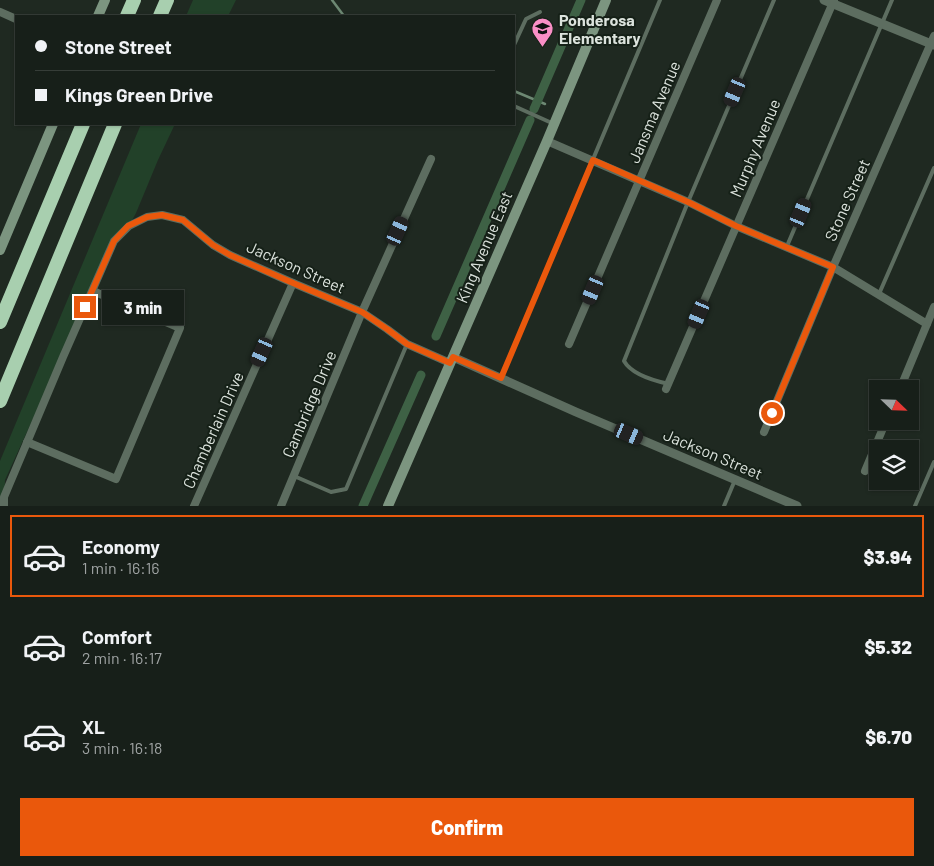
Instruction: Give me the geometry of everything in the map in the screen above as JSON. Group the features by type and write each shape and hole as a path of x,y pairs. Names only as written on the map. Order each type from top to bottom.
{"highway":[{"path":"127,15 134,0"},
{"path":"160,15 167,0"},
{"path":"0,322 82,125"},
{"path":"0,402 115,125"}],"main road":[{"path":"98,15 105,0"},
{"name":"King Avenue East","path":"388,506 547,141 606,0"},
{"path":"0,250 53,125"}],"street":[{"name":"Jansma Avenue","path":"569,344 716,0"},
{"path":"830,1 882,24 933,42"},
{"name":"Murphy Avenue","path":"668,387 830,1"},
{"path":"0,12 15,19"},
{"name":"Stone Street","path":"764,432 833,267 933,42"},
{"path":"547,141 688,202 736,226 833,267 927,324"},
{"name":"Cambridge Drive","path":"281,506 362,312 431,159"},
{"name":"Jackson Street","path":"93,291 114,241 128,226 147,217 162,215 183,220 213,245 230,255 362,312 407,344 501,378 797,506"},
{"name":"Chamberlain Drive","path":"194,506 293,283"},
{"path":"4,506 4,497 27,442 63,357 93,291 180,328 116,479 27,442"},
{"path":"904,380 934,307"},
{"path":"865,471 882,430"}],"lane":[{"path":"501,378 660,0"},
{"path":"668,387 628,367 624,361 688,202 774,0"},
{"path":"786,247 892,0"},
{"path":"515,43 526,19 540,12"},
{"path":"515,106 554,124"},
{"path":"879,294 934,168"},
{"path":"294,476 331,492 346,489 407,344"},
{"path":"916,506 934,462"},
{"path":"724,506 735,480"}],"green space":[{"path":"193,0 236,0 228,15 186,15"},
{"path":"141,125 175,125 136,213 129,226 114,241 5,480 4,506 0,506 0,461"}],"waterway":[{"path":"332,0 343,15"},
{"path":"534,109 581,0"},
{"path":"515,91 545,104"},
{"path":"436,336 530,120"},
{"path":"363,506 421,375"}],"place":[{"name":"Ponderosa Elementary","path":"543,48"}],"route":[{"path":"85,307 114,241 128,226 147,217 162,215 183,220 213,245 230,255 362,312 407,344 450,363 453,357 501,378 593,160 688,202 736,226 833,267 772,413"}]}
